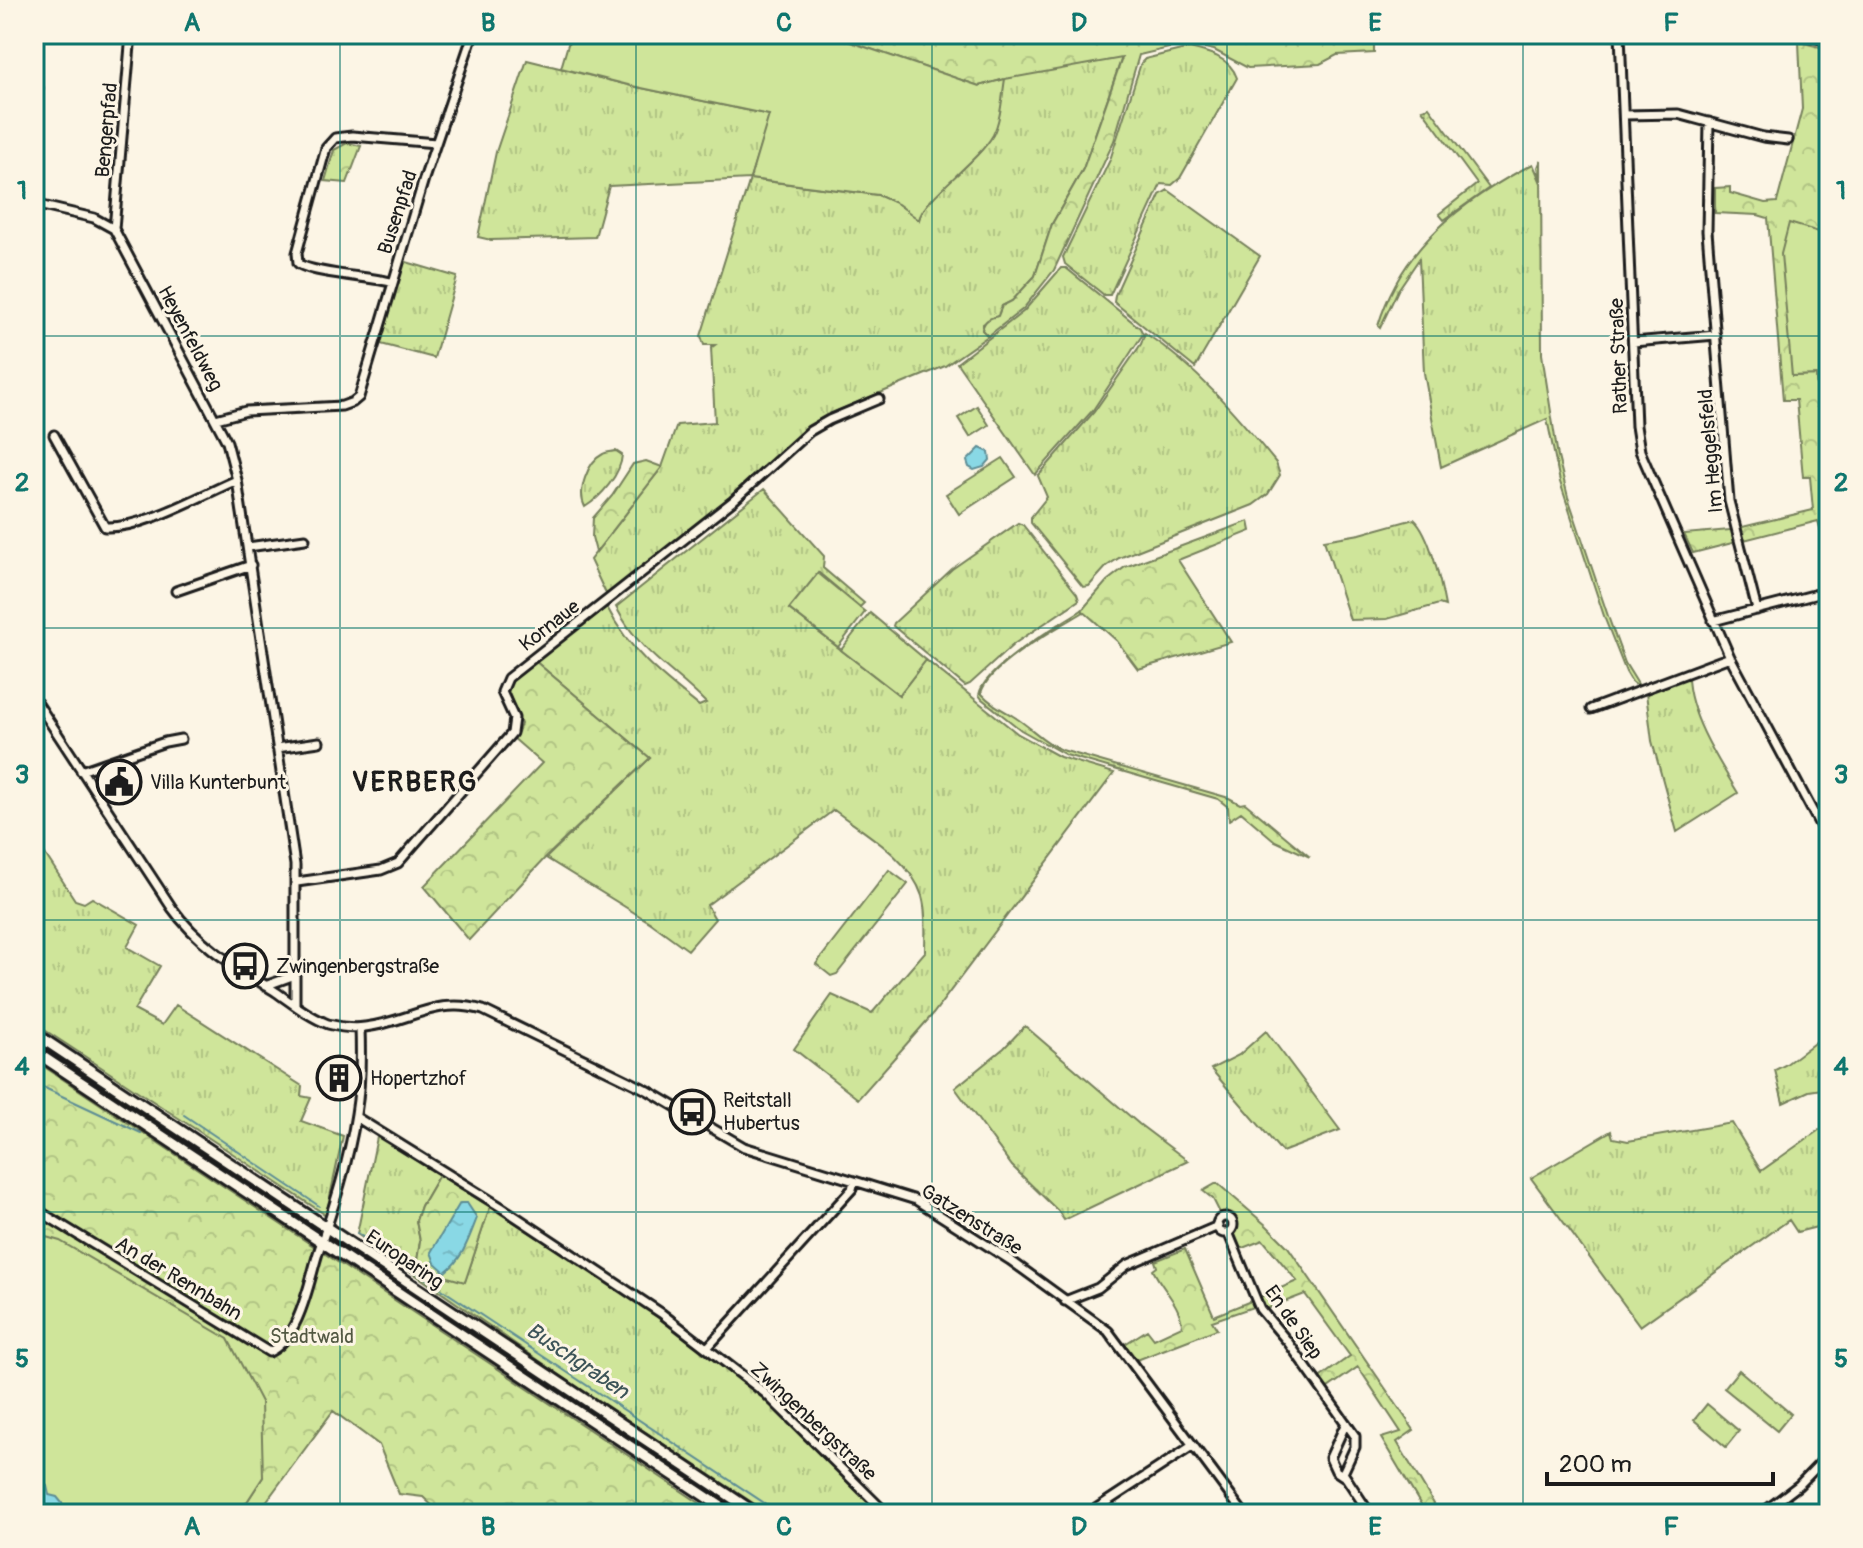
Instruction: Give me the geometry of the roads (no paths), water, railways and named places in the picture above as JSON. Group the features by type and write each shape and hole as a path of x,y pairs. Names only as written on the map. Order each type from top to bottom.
{"main road":[{"path":"1804,34 1829,40"},
{"name":"Europaring","path":"34,1033 757,1514"},
{"name":"Europaring","path":"34,1051 732,1514"}],"street":[{"name":"Bengerpfad","path":"114,229 131,34"},
{"name":"Busenpfad","path":"216,419 246,411 342,406 356,400 362,391 391,282 473,34"},
{"name":"Rather Straße","path":"1620,34 1640,451 1730,657 1829,842"},
{"path":"1624,115 1678,114 1763,137 1788,140"},
{"name":"Im Heggelsfeld","path":"1709,122 1706,215 1729,501 1757,610"},
{"path":"391,282 310,270 298,263 297,253 326,148 335,138 352,136 436,143"},
{"path":"34,204 94,218 114,229"},
{"name":"Heyenfeldweg","path":"114,229 216,419 227,442 237,480 297,882 295,1005"},
{"path":"1633,342 1716,335"},
{"name":"Kornaue","path":"297,882 381,870 398,863 512,733 515,723 502,692 508,678 733,501 810,431 879,399"},
{"path":"54,435 105,527 121,528 141,522 237,480"},
{"path":"248,547 305,539"},
{"path":"176,591 251,565"},
{"path":"1713,621 1829,591"},
{"path":"1591,709 1730,657"},
{"path":"34,698 188,929 216,953 295,1005"},
{"path":"81,771 181,739"},
{"path":"277,748 319,742"},
{"path":"265,986 295,975"},
{"name":"Gatzenstraße","path":"295,1005 329,1024 360,1028 440,1005 483,1010 647,1090 744,1147 916,1200 1010,1260 1108,1331 1244,1514"},
{"path":"327,1229 356,1117 360,1028"},
{"name":"Zwingenbergstraße","path":"356,1117 528,1224 661,1313 765,1393 887,1514"},
{"path":"707,1348 849,1193 854,1181"},
{"name":"An der Rennbahn","path":"34,1208 269,1352 282,1343 296,1320 327,1229"},
{"path":"1065,1301 1098,1288 1127,1265 1218,1226 1222,1218 1228,1218 1233,1225 1228,1232 1218,1226"},
{"name":"En de Siep","path":"1228,1232 1260,1309 1288,1342 1346,1423"},
{"path":"1345,1477 1344,1469 1356,1439 1346,1423"},
{"path":"1346,1423 1329,1460 1336,1471 1345,1477 1370,1514"},
{"path":"1088,1514 1192,1446"},
{"path":"1761,1514 1799,1485 1829,1454"}],"water":[{"path":"1223,34 1379,34 1242,41"},
{"path":"980,448 989,452 990,460 984,467 974,470 967,461"},
{"path":"460,1203 467,1203 477,1218 461,1254 445,1272 435,1263 431,1252"},
{"path":"34,1473 47,1486 49,1495 57,1497 71,1514 34,1514"}],"waterway":[{"name":"Buschgraben","path":"34,1083 141,1133"},
{"name":"Buschgraben","path":"184,1115 319,1206"},
{"name":"Buschgraben","path":"357,1233 781,1514"}],"place":[{"name":"Villa Kunterbunt","path":"119,782"},
{"name":"Zwingenbergstraße","path":"245,966"},
{"name":"Hopertzhof","path":"339,1078"},
{"name":"Reitstall Hubertus","path":"692,1112"}],"district":[{"name":"VERBERG","path":"415,781"}],"park label":[{"name":"Stadtwald","path":"312,1336"}]}
